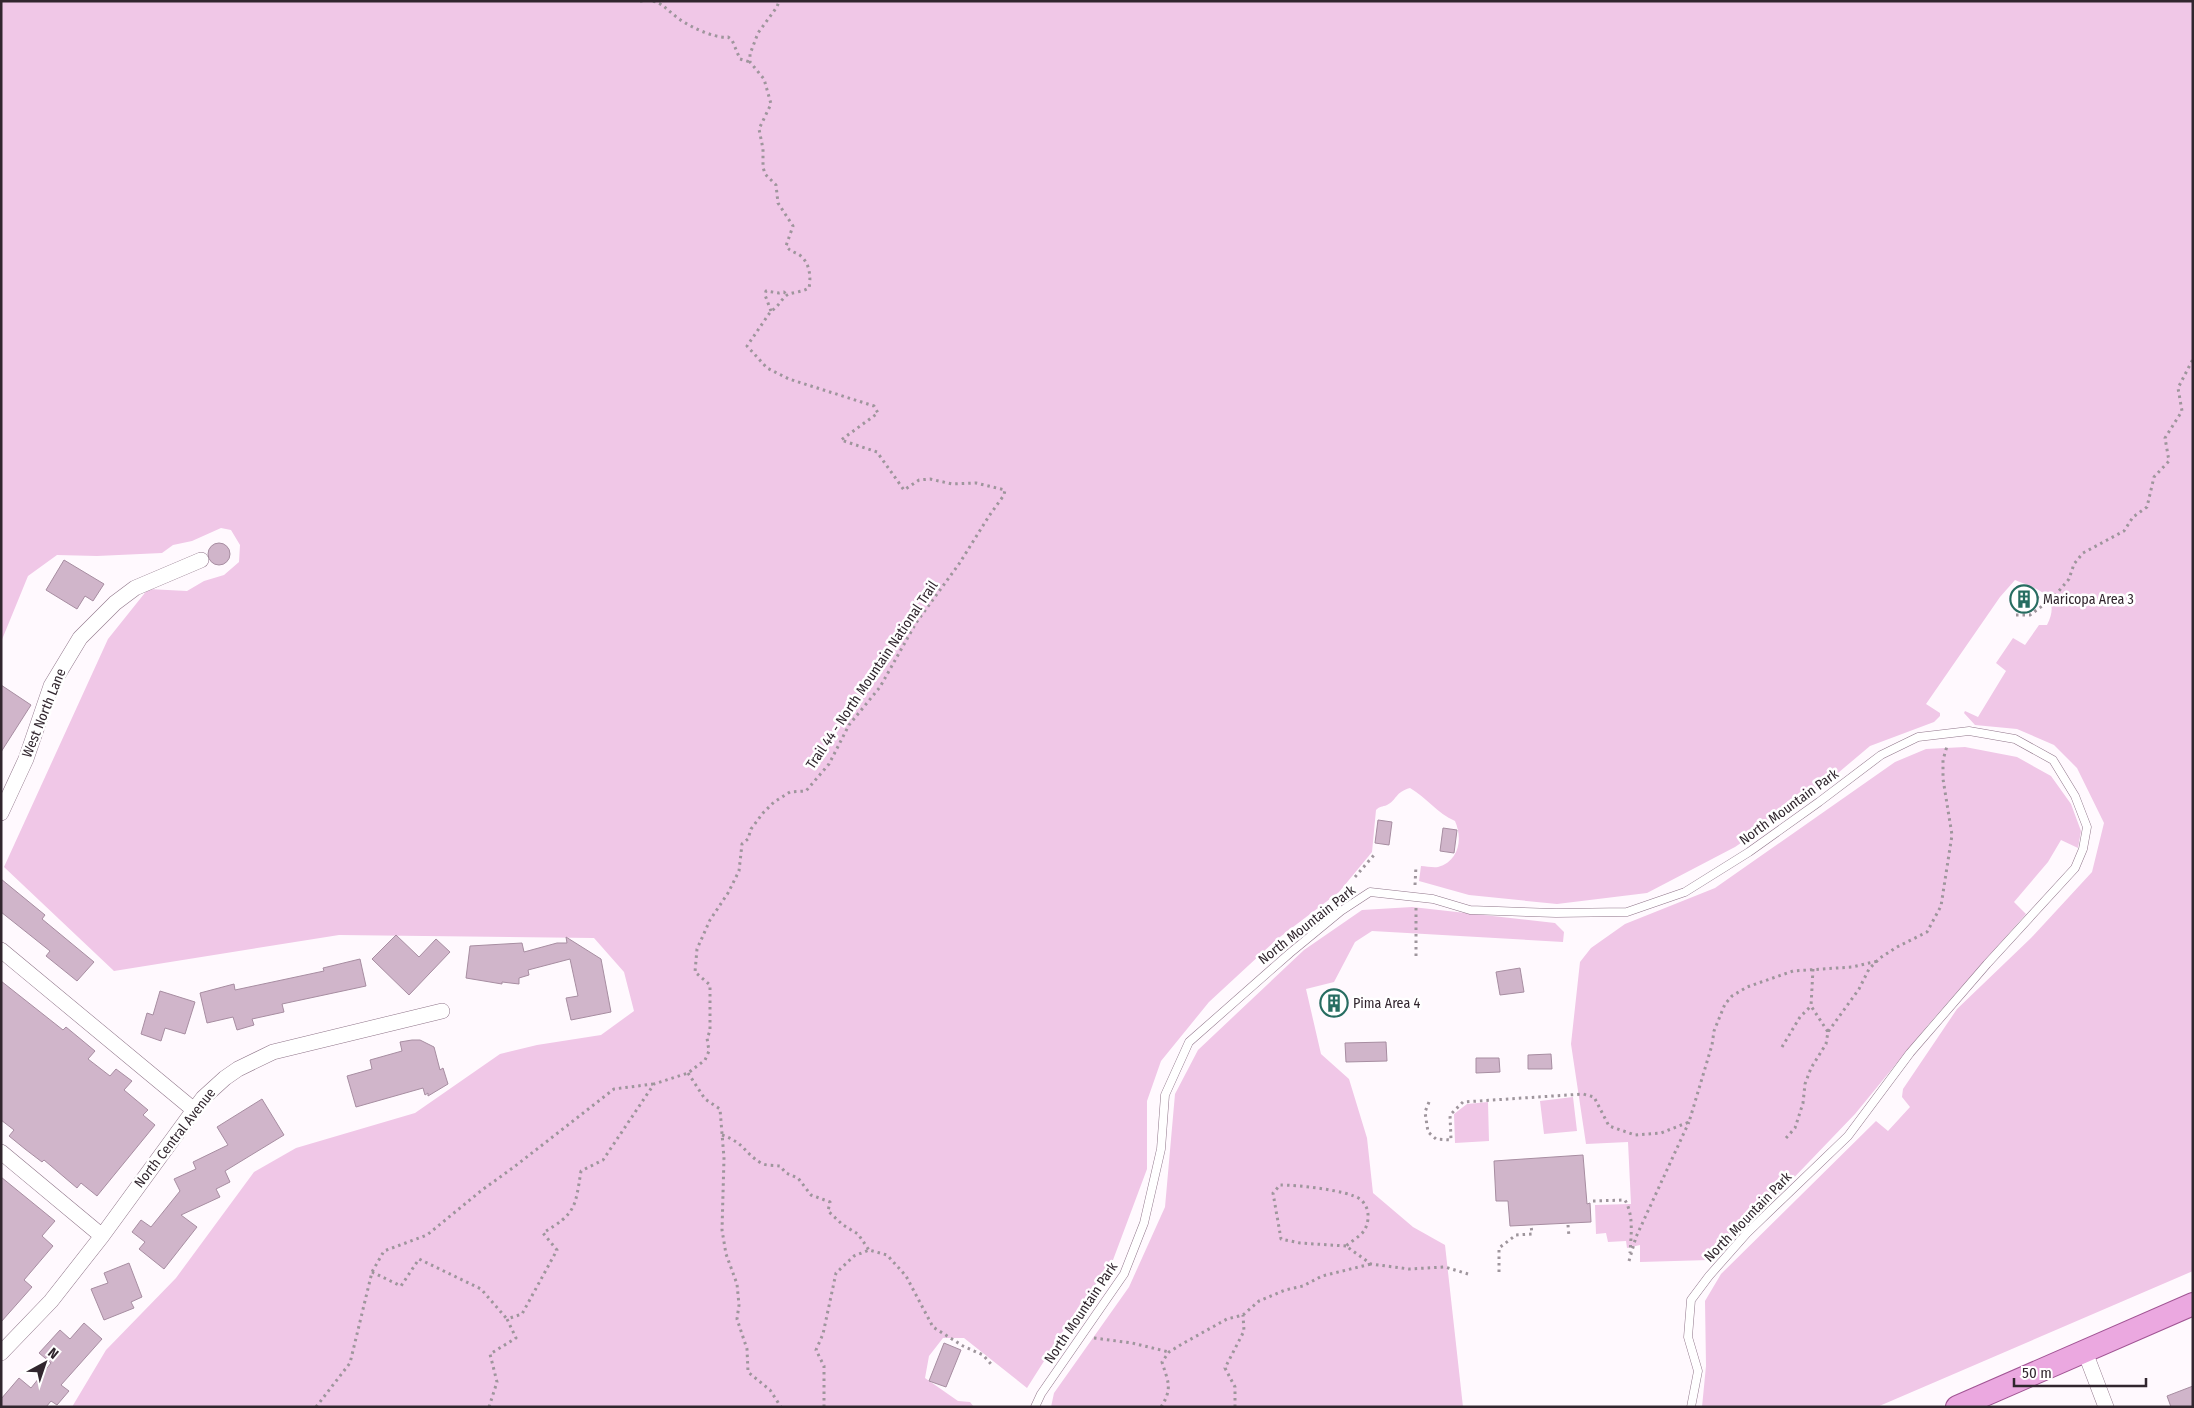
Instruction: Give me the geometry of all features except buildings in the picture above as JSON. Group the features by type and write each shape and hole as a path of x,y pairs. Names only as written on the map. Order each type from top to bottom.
{"main road":[{"path":"1957,1407 2193,1304"}],"street":[{"name":"West North Lane","path":"1,814 26,758 52,686 80,638 115,603 135,588 201,560"},
{"path":"1,950 194,1110"},
{"name":"North Central Avenue","path":"1,1354 51,1301 102,1236 194,1110 214,1087 225,1078 238,1069 273,1052 442,1011"},
{"path":"1,1152 102,1236"},
{"path":"2084,1352 2106,1407"}],"lane":[{"name":"North Mountain Park","path":"1035,1407 1041,1394 1124,1274 1144,1223 1161,1149 1165,1094 1189,1042 1341,911 1370,892 1416,896 1470,910 1556,913 1627,912 1685,892 1749,852 1796,819 1880,755 1918,738 1969,731 2015,739 2053,760 2075,796 2087,827 2079,860 2075,868 2050,897 1986,964 1910,1053 1848,1136 1747,1233 1709,1276 1692,1300 1688,1337 1698,1371 1690,1407"}],"path":[{"path":"653,1 662,3 672,14 711,36 728,37 732,40 740,59 750,62 750,54 758,33 777,7 779,1"},
{"name":"Trail 44 - North Mountain National Trail","path":"316,1407 350,1363 372,1272 384,1251 426,1235 614,1089 654,1084 688,1073 705,1060 710,1051 707,1038 710,1031 710,986 695,972 697,950 710,920 739,872 742,844 748,839 751,829 763,812 790,792 806,791 829,764 850,725 880,687 916,624 954,572 1004,495 1005,490 976,482 952,484 930,479 919,480 904,490 877,452 841,440 878,413 874,406 789,379 767,368 747,346 771,311 787,295 808,288 810,271 802,256 790,252 786,246 793,226 778,203 776,185 766,174 763,167 763,149 759,129 771,104 764,78 750,62"},
{"name":"Trail 44 - North Mountain National Trail","path":"771,311 765,295 766,291 784,292 787,295"},
{"path":"2016,615 2030,615 2053,598 2069,579 2074,564 2083,553 2124,531 2133,517 2147,507 2154,477 2169,461 2165,438 2182,410 2178,388 2193,359"},
{"path":"1786,1138 1795,1128 1803,1103 1805,1084 1811,1068 1826,1044 1828,1032 1859,989 1868,969 1897,947 1926,932 1941,906 1952,835 1943,779 1943,760 1951,733"},
{"path":"1355,877 1374,855"},
{"path":"1416,866 1416,960"},
{"path":"1593,1201 1625,1200 1629,1209 1631,1230 1629,1261 1636,1237 1689,1122 1712,1046 1714,1031 1725,1004 1732,996 1747,987 1793,971 1852,967 1878,961"},
{"path":"1813,969 1811,1006 1828,1032"},
{"path":"1782,1047 1800,1017 1811,1006"},
{"path":"688,1073 705,1100 720,1109 724,1158 722,1230 726,1254 737,1284 739,1305 737,1319 747,1349 748,1372 770,1390 781,1407"},
{"path":"507,1319 522,1314 557,1250 543,1233 566,1219 576,1202 581,1171 602,1160 654,1084"},
{"path":"1429,1102 1425,1112 1428,1132 1436,1139 1451,1140 1450,1115 1464,1102 1583,1094 1594,1097 1609,1126 1635,1135 1661,1133 1689,1122"},
{"path":"722,1136 736,1140 759,1162 766,1165 780,1166 786,1173 798,1178 811,1195 830,1202 828,1211 843,1225 858,1234 869,1250"},
{"path":"1346,1246 1364,1231 1369,1218 1367,1208 1360,1199 1301,1185 1280,1185 1273,1194 1281,1239 1300,1243 1346,1246 1371,1264"},
{"path":"1568,1224 1569,1237"},
{"path":"1498,1272 1499,1248 1516,1236 1532,1234 1531,1225"},
{"path":"824,1407 824,1366 816,1350 823,1334 836,1273 854,1256 869,1250 887,1255 906,1276 933,1327 963,1346 983,1355 991,1364"},
{"path":"372,1272 401,1286 419,1259 481,1290 507,1319 516,1338 490,1354 497,1382 489,1407"},
{"path":"1161,1407 1169,1395 1169,1385 1162,1362 1169,1352 1227,1319 1243,1315 1259,1301 1285,1290 1303,1286 1322,1276 1371,1264 1409,1269 1445,1267 1468,1274"},
{"path":"1235,1407 1235,1387 1226,1368 1244,1331 1243,1315"},
{"path":"1071,1351 1095,1338 1132,1343 1169,1352"}],"shaded area":[{"path":"1,1 2193,1 2193,1271 1877,1407 1702,1407 1706,1366 1705,1301 1721,1274 1876,1121 1888,1131 1910,1107 1902,1097 1903,1089 1957,1009 2031,938 2092,872 2104,823 2077,768 2054,745 2017,729 1975,725 1964,713 1965,711 1978,717 2006,671 1996,663 2013,638 2025,645 2039,625 2047,625 2051,615 2052,607 2050,600 2045,595 2015,580 2000,597 1926,704 1940,713 1940,716 1934,722 1870,746 1813,794 1735,847 1647,893 1557,904 1469,895 1419,881 1421,866 1438,867 1451,860 1455,855 1459,835 1455,821 1410,788 1401,792 1387,805 1377,809 1372,852 1339,892 1276,940 1209,1002 1161,1061 1147,1101 1147,1169 1113,1260 1070,1320 1027,1388 964,1338 943,1338 929,1356 925,1378 958,1401 970,1402 974,1407 72,1407 106,1350 176,1278 254,1172 296,1148 415,1113 500,1054 537,1045 601,1035 634,1011 624,972 594,938 339,935 114,971 4,867 108,639 148,589 187,591 204,581 224,575 239,562 240,545 231,530 221,528 192,541 173,545 162,553 97,556 57,555 28,576 1,642"},
{"path":"1965,747 2017,757 2051,776 2071,804 2081,831 2078,848 2061,840 2048,862 2014,902 2026,914 1928,1025 1855,1114 1718,1257 1709,1260 1640,1262 1640,1245 1627,1248 1626,1241 1608,1242 1606,1233 1596,1234 1595,1205 1631,1204 1628,1142 1586,1144 1571,1044 1580,962 1591,948 1625,924 1715,888 1895,762 1926,749"},
{"path":"1412,907 1555,923 1564,932 1563,942 1372,931 1355,942 1334,982 1306,989 1321,1054 1349,1079 1367,1138 1373,1193 1413,1227 1445,1245 1463,1407 1051,1407 1054,1393 1129,1287 1165,1207 1175,1094 1198,1050 1304,950 1362,910"},
{"path":"1573,1097 1577,1131 1544,1134 1540,1101"},
{"path":"1488,1102 1489,1141 1455,1143 1454,1114 1467,1104"}],"place":[{"name":"Maricopa Area 3","path":"2024,599"},
{"name":"Pima Area 4","path":"1334,1003"}]}
